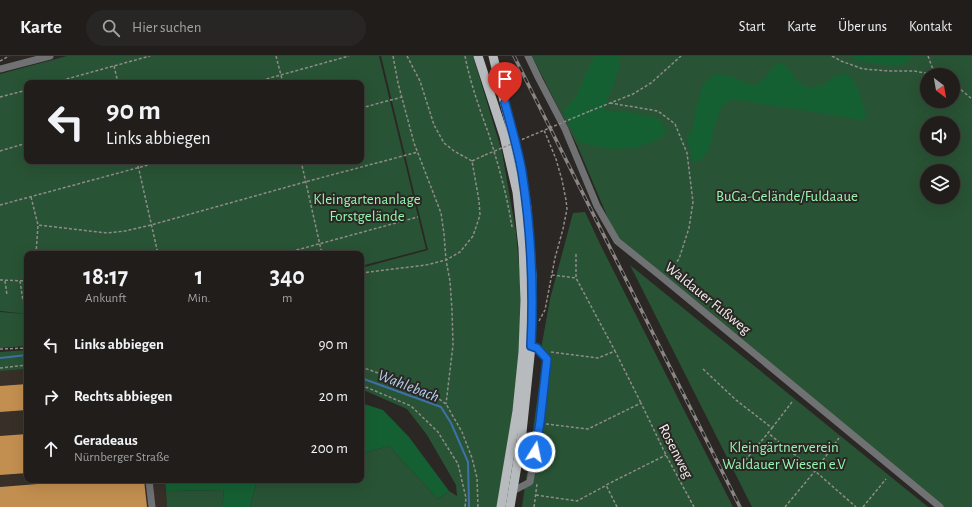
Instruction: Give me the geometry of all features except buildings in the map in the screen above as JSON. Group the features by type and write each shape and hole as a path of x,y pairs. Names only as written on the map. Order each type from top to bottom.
{"main road":[{"path":"478,56 504,136 517,192 523,248 525,300 523,352 517,411 501,507"},
{"path":"493,56 521,170 527,208 532,276 531,346 521,442 510,507"}],"street":[{"path":"0,69 50,56"},
{"name":"Waldauer Fußweg","path":"528,56 538,79 565,129 597,206 617,241 940,507"},
{"path":"513,491 530,482 540,422 547,359 537,348 531,346"},
{"path":"149,483 152,507"}],"path":[{"path":"0,61 8,56"},
{"path":"63,80 150,56"},
{"path":"276,56 282,80"},
{"path":"263,80 349,56"},
{"path":"393,56 398,83 414,143 441,213 450,288 453,345 446,404"},
{"path":"407,56 420,81 434,126 444,143 454,151 472,161"},
{"path":"464,56 473,91 499,167 509,207 512,228"},
{"path":"472,161 633,94 651,83 682,56"},
{"path":"832,56 841,61 864,68 920,72"},
{"path":"928,56 933,68"},
{"path":"114,66 117,80"},
{"path":"960,89 972,100"},
{"path":"0,97 24,91"},
{"path":"364,107 402,97"},
{"path":"610,103 658,112 675,124 687,153 693,202 689,228 679,259 663,278"},
{"path":"544,130 556,159 566,200"},
{"path":"0,151 24,144"},
{"path":"38,225 107,233 125,230 151,225 418,152"},
{"path":"364,273 426,265 446,260 460,252 473,236 480,215 472,161"},
{"path":"138,164 157,251"},
{"path":"0,205 153,164"},
{"path":"302,164 321,251"},
{"path":"31,197 38,225 36,251"},
{"path":"293,251 418,217"},
{"name":"Rosenweg","path":"576,254 576,278 615,351 666,455 694,507"},
{"path":"552,275 576,278"},
{"path":"0,280 24,281"},
{"path":"5,280 7,294"},
{"path":"20,281 23,301"},
{"path":"0,350 24,348"},
{"path":"544,356 549,352 598,358 615,351"},
{"path":"0,368 24,365"},
{"path":"364,368 429,392 446,404 462,432 472,458 477,478 478,507"},
{"path":"703,369 736,400 772,428"},
{"path":"364,386 411,406 438,432 458,464 466,498 465,507"},
{"path":"739,468 792,402"},
{"path":"540,422 588,429 641,403"},
{"path":"768,433 856,507"},
{"path":"785,507 815,471 839,438"},
{"path":"536,495 577,501 666,455"},
{"path":"863,507 886,479"},
{"path":"530,482 537,484 534,507"},
{"path":"606,485 617,507"}],"shaded area":[{"path":"24,369 24,483 165,483 167,507 0,507 0,371"}],"green space":[{"name":"Kleingartenanlage Forstgelände","path":"67,56 379,56 426,249 364,265 364,251 24,251 24,314 0,311 0,74"},
{"path":"381,56 473,56 502,152 516,232 521,288 520,354 513,409 497,507 250,507 256,484 259,483 364,483 364,453 389,446 438,499 449,491 457,496 456,485 427,435 407,409 364,390 364,267 428,250"},
{"name":"BuGa-Gelände/Fuldaaue","path":"532,56 972,56 972,507 943,507 616,237 577,145"},
{"path":"595,56 620,56 619,70 604,110 628,112 653,117 661,121 665,128 665,134 661,138 634,148 609,149 580,142 564,113 576,97"},
{"path":"914,56 897,66 856,61 853,57"},
{"path":"781,62 789,69 797,81 809,88 823,85 832,78 844,73 853,79 867,117 861,120 733,100 726,103 720,110 706,154 698,161 692,162 691,151 686,138 692,131 696,107 703,85 716,74 734,77 753,86 762,81 774,66"},
{"path":"585,212 733,507 522,507 543,359 544,349 541,349 550,299 573,213"},
{"name":"Kleingärtnerverein Waldauer Wiesen e.V","path":"630,265 928,507 752,507"},
{"path":"0,312 24,314 24,346 0,348"},
{"path":"24,350 24,369 0,371 0,352"},
{"path":"364,404 383,410 409,437 449,491 438,499 389,446 364,453"},
{"path":"165,483 259,483 256,484 250,507 222,507 224,490 166,491"},
{"path":"224,490 222,507 167,507 166,491"}],"waterway":[{"name":"Wahlebach","path":"0,358 24,355"},
{"name":"Wahlebach","path":"364,379 441,407 451,423 468,462 469,507"}],"railway":[{"path":"514,56 740,507"}],"route":[{"path":"505,103 521,170 527,208 532,276 531,346 537,348 547,359 535,452"}]}
